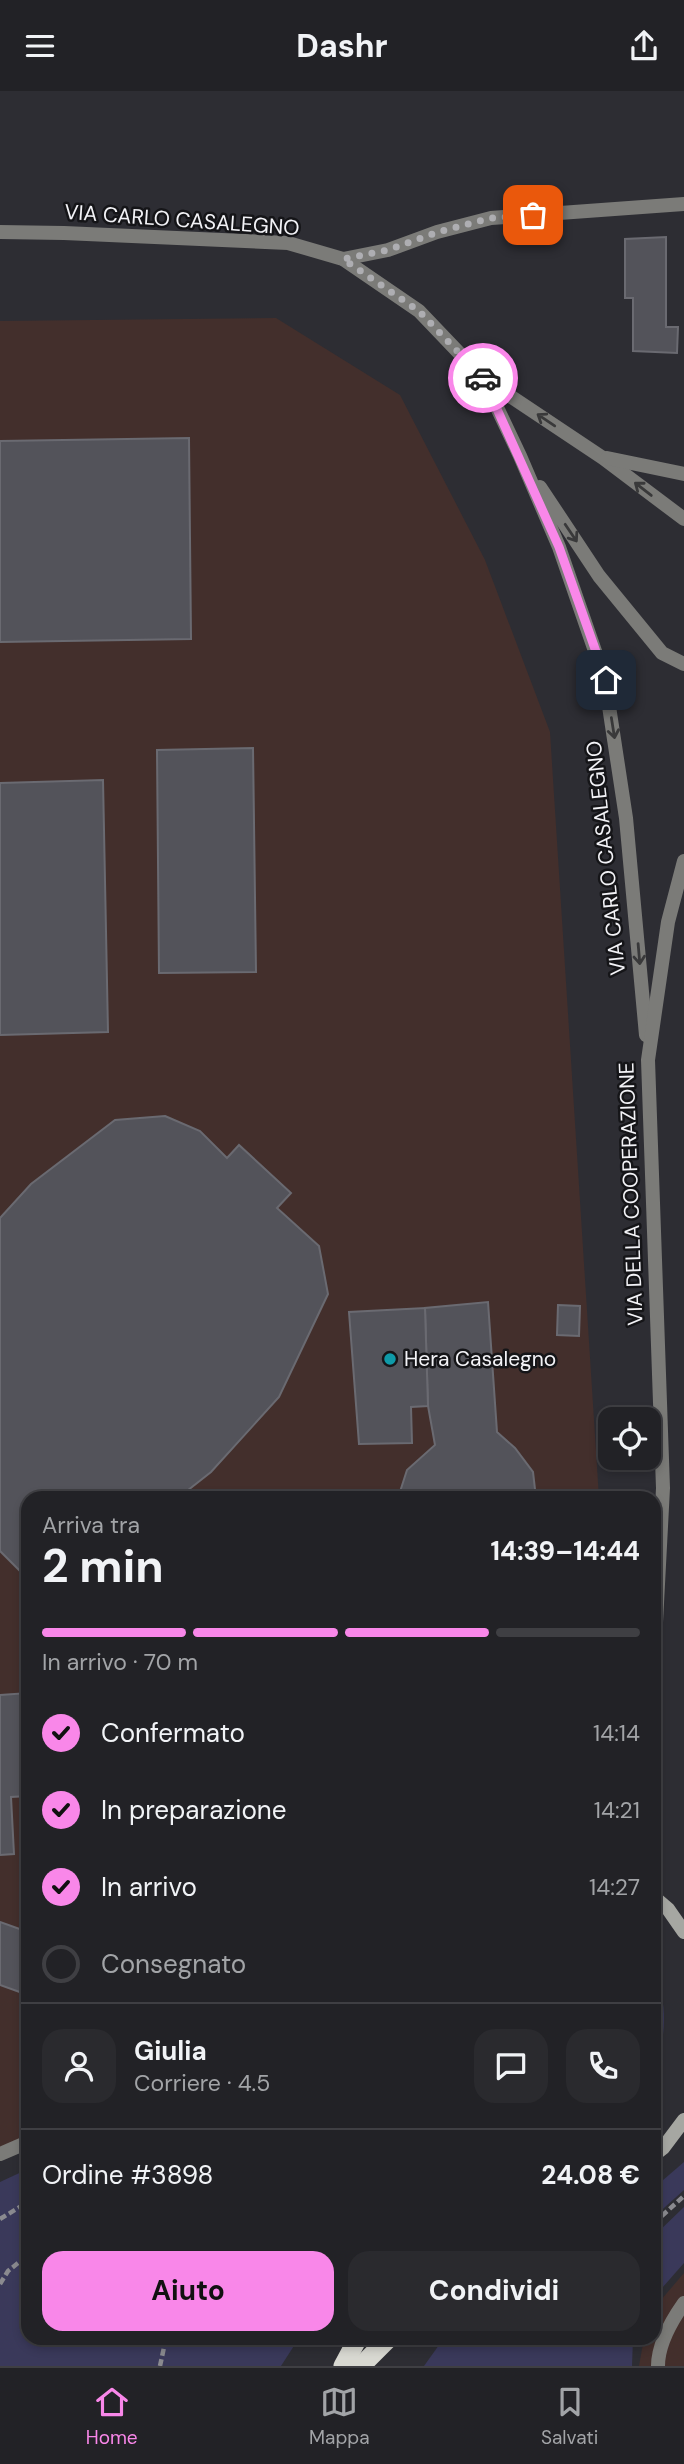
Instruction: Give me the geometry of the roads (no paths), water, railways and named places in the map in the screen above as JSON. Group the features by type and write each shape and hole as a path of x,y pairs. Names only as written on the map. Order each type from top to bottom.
{"highway":[{"path":"343,2366 354,2345"},
{"path":"360,2366 382,2345"}],"main road":[{"path":"661,1903 684,1932"},
{"path":"661,2150 684,2120"}],"street":[{"path":"343,259 388,250 438,232 491,218 684,204"},
{"name":"VIA CARLO CASALEGNO","path":"0,232 288,243 343,259 419,311 483,378 603,458 684,519"},
{"name":"VIA CARLO CASALEGNO","path":"483,378 559,547 606,680 626,818 648,1061"},
{"name":"VIA CARLO CASALEGNO","path":"520,456 599,576 662,653 684,664"},
{"name":"VIA CARLO CASALEGNO","path":"603,458 684,474"},
{"name":"VIA DELLA COOPERAZIONE","path":"661,1526 663,1488 648,1061 668,922 684,861"},
{"name":"VIA DELLA COOPERAZIONE","path":"661,1496 663,1488"},
{"path":"0,2154 21,2145"},
{"path":"658,2366 658,2357 673,2320 684,2303"}],"place":[{"name":"Hera Casalegno","path":"390,1359"}]}
